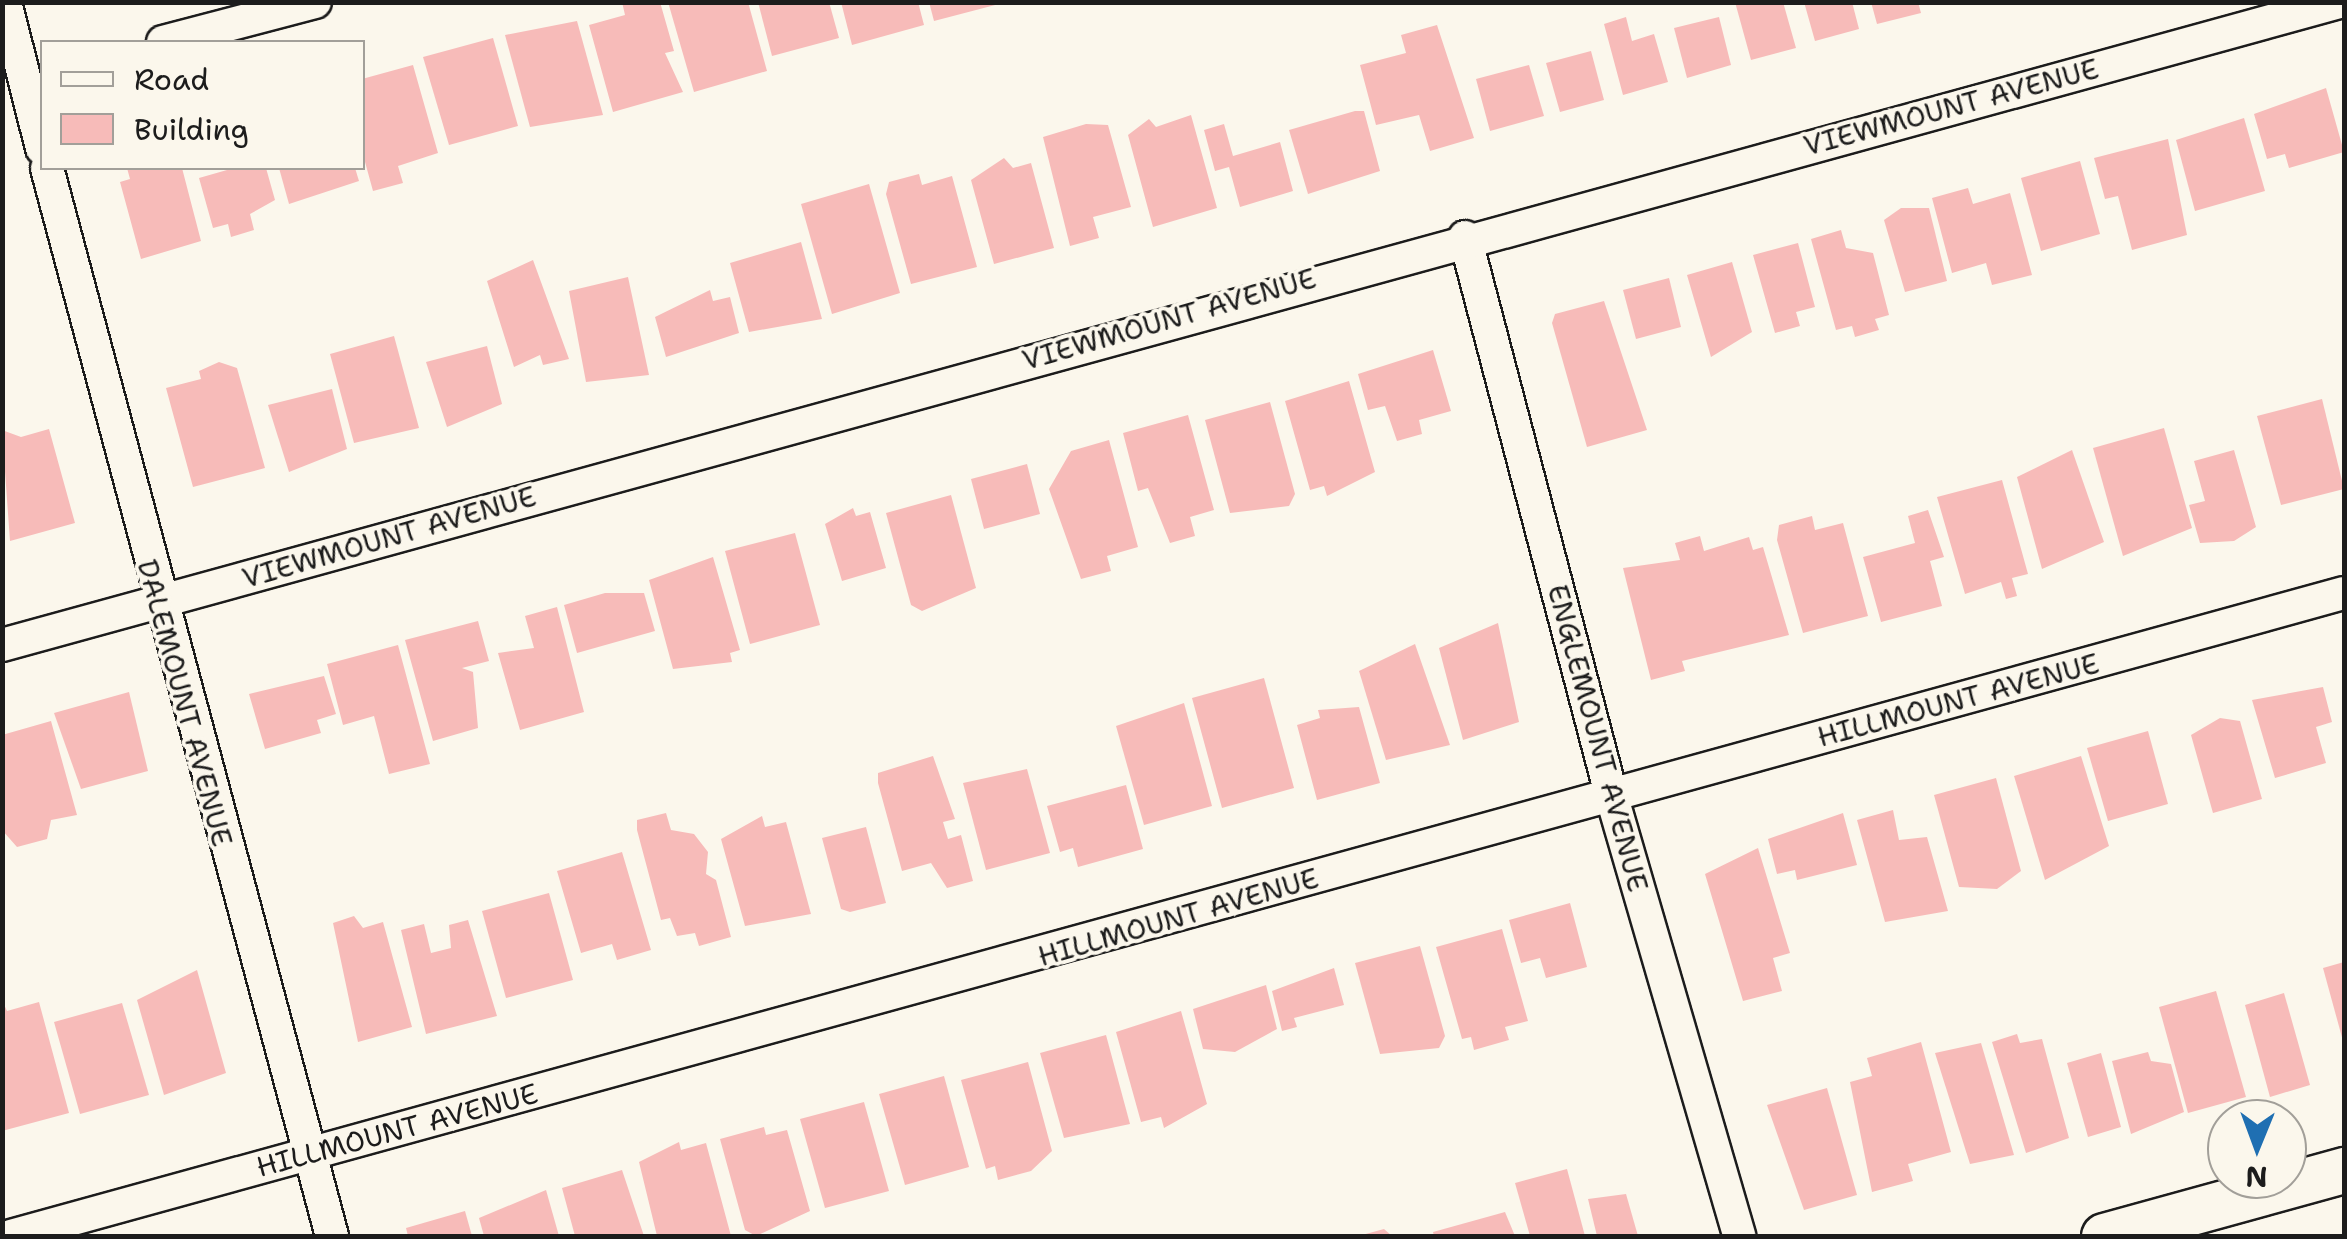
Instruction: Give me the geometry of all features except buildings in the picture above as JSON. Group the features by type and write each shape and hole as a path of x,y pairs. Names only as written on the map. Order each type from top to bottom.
{"street":[{"path":"4,2 40,141"},
{"path":"172,40 315,2"},
{"name":"VIEWMOUNT AVENUE","path":"2,645 1465,237 2339,2"},
{"name":"DALEMOUNT AVENUE","path":"48,170 157,601 332,1236"},
{"name":"ENGLEMOUNT AVENUE","path":"1465,237 1611,794 1739,1236"},
{"name":"HILLMOUNT AVENUE","path":"11,1236 2344,593"},
{"path":"2104,1236 2344,1170"}]}
